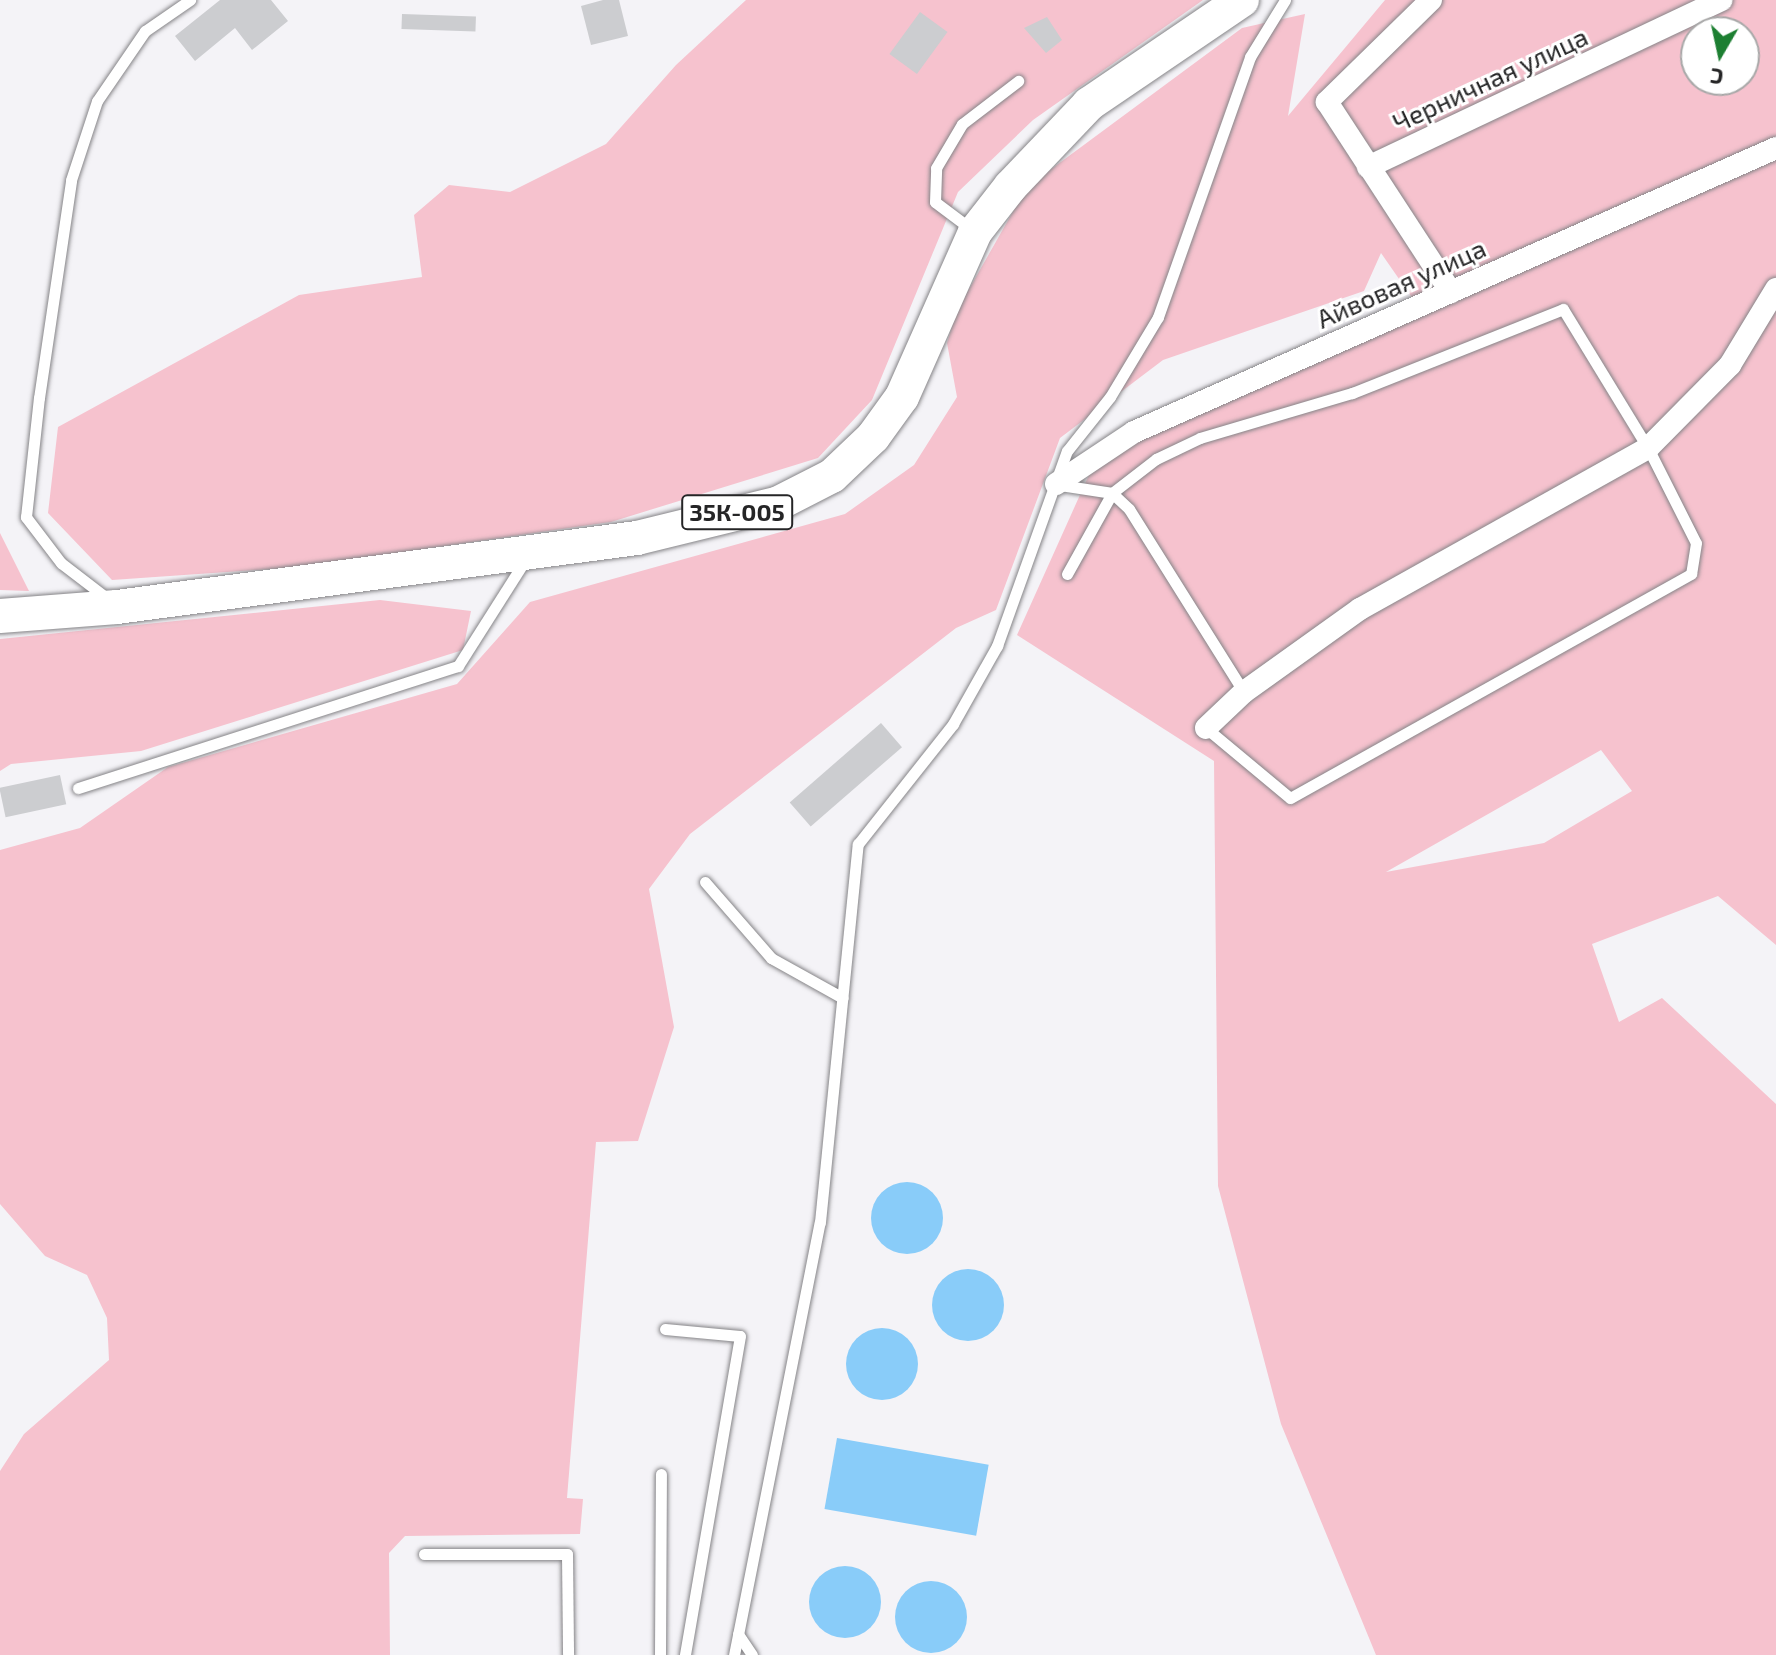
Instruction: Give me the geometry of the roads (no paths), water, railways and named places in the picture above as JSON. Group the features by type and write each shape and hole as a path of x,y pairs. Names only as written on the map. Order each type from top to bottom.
{"main road":[{"name":"35К-005","path":"0,616 117,607 637,538 779,503 832,476 873,437 902,397 975,232 1089,104 1242,0"}],"street":[{"path":"1431,0 1327,102 1451,292"},
{"name":"Черничная улица","path":"1368,167 1722,0"},
{"name":"Айвовая улица","path":"1056,484 1134,432 1776,148"},
{"path":"1206,728 1244,692 1360,609 1443,559 1648,448 1730,365 1776,289"}],"lane":[{"path":"117,607 61,563 26,517 39,398 71,180 97,101 145,31 190,0"},
{"path":"734,1655 820,1222 858,844 953,724 997,646 1067,451 1110,397 1158,317 1250,57 1285,0"},
{"path":"975,232 935,202 936,168 962,124 1018,81"},
{"path":"1067,574 1112,493 1156,459 1200,438 1352,393 1563,309 1648,448 1696,543 1691,574 1290,798 1206,728"},
{"path":"1056,484 1112,493 1129,509 1244,692"},
{"path":"78,788 458,666 530,552"},
{"path":"705,882 771,958 843,998"},
{"path":"665,1329 740,1336 685,1655"},
{"path":"660,1655 661,1474"},
{"path":"424,1554 567,1554 568,1655"},
{"path":"738,1634 752,1655"}],"water":[{"path":"900,1182 914,1182 933,1192 943,1211 943,1225 933,1244 914,1254 900,1254 881,1244 871,1225 871,1211 881,1192"},
{"path":"975,1269 994,1279 1002,1291 1002,1319 994,1331 982,1339 961,1341 942,1331 934,1319 932,1298 942,1279 954,1271"},
{"path":"889,1328 908,1338 916,1350 916,1378 908,1390 896,1398 875,1400 856,1390 848,1378 846,1357 856,1338 868,1330"},
{"path":"837,1438 989,1465 976,1536 824,1509"},
{"path":"852,1566 871,1576 879,1588 879,1616 871,1628 859,1636 838,1638 819,1628 811,1616 809,1595 819,1576 831,1568"},
{"path":"938,1581 957,1591 965,1603 965,1631 957,1643 945,1651 924,1653 905,1643 897,1631 895,1610 905,1591 917,1583"}]}
